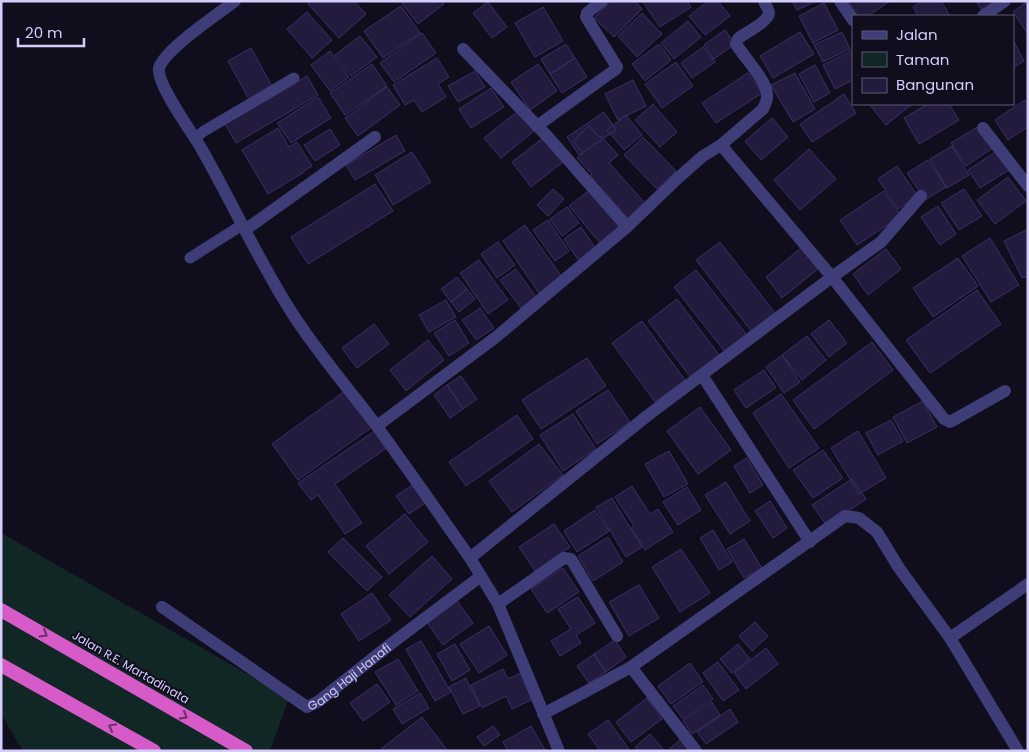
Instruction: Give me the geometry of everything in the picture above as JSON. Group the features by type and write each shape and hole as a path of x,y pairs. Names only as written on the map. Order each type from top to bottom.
{"highway":[{"name":"Jalan R.E. Martadinata","path":"1,610 246,751"},
{"path":"3,666 154,751"}],"street":[{"path":"235,1 178,44 166,56 159,69 160,80 221,183 253,246 292,313 377,426 470,558 498,604 559,751"},
{"path":"537,126 616,69 586,17 587,13 602,1"},
{"path":"377,426 496,337 627,227 703,156 721,145 763,109 767,93 763,83 736,44 740,37 769,16 764,1"},
{"path":"840,1 852,19"},
{"path":"984,15 1005,1"},
{"path":"463,49 537,126 627,227"},
{"path":"983,128 1023,171 1028,186"},
{"path":"244,227 375,137"},
{"path":"721,145 832,277 944,419 950,422 1005,391"},
{"path":"470,558 647,416 881,242 921,196"},
{"path":"702,375 810,542"},
{"path":"543,714 631,667 846,516 859,518 877,532 899,568 950,638 1018,751"},
{"path":"498,604 564,558 571,559 617,636"},
{"name":"Gang Haji Hanafi","path":"162,607 307,707 319,701 481,576"},
{"path":"950,638 1028,584"},
{"path":"631,667 696,751"}],"lane":[{"path":"195,138 294,78"},
{"path":"190,258 244,227"}],"green space":[{"path":"1,533 289,698 270,751 23,751 1,714"}],"building":[{"path":"311,1 354,1 366,14 339,38 308,4"},
{"path":"442,1 444,4 418,24 401,2"},
{"path":"611,1 635,1 642,9 614,37 594,18"},
{"path":"687,1 691,7 660,27 643,2"},
{"path":"708,1 718,1 730,16 705,35 689,16"},
{"path":"792,1 816,1 797,10"},
{"path":"848,1 890,1 869,15 857,15"},
{"path":"922,1 941,1 949,15 917,15 913,7"},
{"path":"976,1 999,1 982,11"},
{"path":"1028,1 1028,34 1013,12"},
{"path":"488,2 507,27 492,38 473,13"},
{"path":"824,3 838,30 813,43 799,16"},
{"path":"401,6 420,33 383,58 364,31"},
{"path":"543,7 563,41 535,57 515,23"},
{"path":"307,12 332,40 312,58 287,29"},
{"path":"642,13 662,34 637,57 618,36"},
{"path":"688,21 701,37 674,59 661,43"},
{"path":"725,30 735,44 714,59 704,45"},
{"path":"800,32 814,54 773,78 760,56"},
{"path":"842,32 850,49 823,62 814,45"},
{"path":"422,33 436,53 394,82 380,63"},
{"path":"360,36 377,57 351,76 335,55"},
{"path":"1014,42 1024,61 1014,67"},
{"path":"566,44 575,58 550,74 541,59"},
{"path":"659,44 671,60 645,81 632,64"},
{"path":"703,47 715,62 692,78 681,63"},
{"path":"251,48 273,88 250,101 228,61"},
{"path":"852,50 852,80 835,89 823,65"},
{"path":"330,51 349,77 330,91 311,65"},
{"path":"437,58 449,77 438,84 446,97 422,112 414,100 405,105 393,85"},
{"path":"575,58 587,77 562,93 550,74"},
{"path":"676,62 693,86 662,108 645,84"},
{"path":"372,64 387,86 345,115 330,93"},
{"path":"538,64 557,91 530,110 511,82"},
{"path":"815,65 830,93 814,102 799,74"},
{"path":"475,71 485,87 458,102 448,86"},
{"path":"748,73 762,93 716,123 702,103"},
{"path":"795,73 815,109 793,122 771,85"},
{"path":"307,76 318,95 236,143 225,124"},
{"path":"633,80 646,106 618,120 605,94"},
{"path":"387,87 400,105 358,136 345,118"},
{"path":"491,88 504,107 471,128 459,109"},
{"path":"844,94 856,113 812,142 800,124"},
{"path":"318,97 331,118 291,143 277,123"},
{"path":"1025,100 1028,104 1028,127 1008,140 995,120"},
{"path":"653,104 677,132 660,147 635,120"},
{"path":"870,105 911,105 886,125"},
{"path":"926,105 950,105 959,120 919,144 904,118"},
{"path":"518,111 534,131 501,158 484,138"},
{"path":"604,112 616,130 579,155 567,137"},
{"path":"626,115 642,135 624,150 607,130"},
{"path":"772,118 788,137 761,160 745,141"},
{"path":"589,126 618,155 609,163 645,203 628,218 590,176 592,174 577,158 583,153 573,141"},
{"path":"979,126 993,148 966,166 951,143"},
{"path":"278,128 289,147 297,142 312,166 268,194 242,150"},
{"path":"330,129 340,145 315,161 304,145"},
{"path":"396,135 405,151 355,180 346,165"},
{"path":"643,137 676,171 657,189 624,155"},
{"path":"543,138 563,162 531,187 512,162"},
{"path":"952,146 969,175 947,188 930,159"},
{"path":"809,149 836,179 800,210 774,180"},
{"path":"997,151 1009,170 980,188 968,170"},
{"path":"412,152 431,182 393,205 375,175"},
{"path":"928,160 946,187 925,200 907,173"},
{"path":"897,166 918,196 898,209 878,179"},
{"path":"1008,177 1026,201 995,224 977,200"},
{"path":"375,184 393,211 308,264 291,237"},
{"path":"553,189 564,199 548,216 537,205"},
{"path":"591,189 621,226 600,243 569,206"},
{"path":"964,189 982,216 959,230 941,203"},
{"path":"884,191 901,216 857,245 840,220"},
{"path":"938,206 956,234 940,245 921,217"},
{"path":"567,207 579,223 562,236 550,219"},
{"path":"548,220 569,251 555,261 533,230"},
{"path":"525,225 562,277 539,293 503,241"},
{"path":"581,227 596,249 579,261 564,239"},
{"path":"1028,229 1028,276 1022,278 1004,241"},
{"path":"990,238 1019,285 991,302 962,256"},
{"path":"498,242 515,265 497,278 481,254"},
{"path":"720,242 775,313 752,332 696,260"},
{"path":"802,247 819,268 782,298 766,277"},
{"path":"886,249 901,269 868,295 853,274"},
{"path":"958,258 978,286 933,317 913,288"},
{"path":"479,260 508,300 488,314 460,273"},
{"path":"516,269 536,297 521,308 500,280"},
{"path":"696,270 747,335 725,352 674,287"},
{"path":"457,277 467,289 451,302 441,289"},
{"path":"467,289 475,299 459,312 451,302"},
{"path":"977,290 1001,324 930,373 906,340"},
{"path":"677,299 720,356 691,378 648,321"},
{"path":"446,300 456,317 429,332 419,315"},
{"path":"480,308 494,328 476,340 462,320"},
{"path":"455,320 469,343 449,356 434,333"},
{"path":"829,320 847,343 829,357 811,334"},
{"path":"642,321 685,380 655,402 612,343"},
{"path":"374,324 389,344 357,368 342,348"},
{"path":"807,336 826,360 802,380 782,355"},
{"path":"428,340 444,360 406,391 390,370"},
{"path":"872,342 893,370 814,429 793,400"},
{"path":"782,355 800,382 784,393 766,367"},
{"path":"587,358 606,386 541,429 522,400"},
{"path":"764,370 776,388 746,408 734,390"},
{"path":"461,376 477,399 463,409 447,385"},
{"path":"447,385 463,409 450,418 434,395"},
{"path":"608,390 630,422 597,444 576,411"},
{"path":"345,391 372,427 298,480 272,444"},
{"path":"781,394 819,448 789,468 753,413"},
{"path":"923,401 937,427 907,443 893,417"},
{"path":"700,407 731,450 698,474 667,431"},
{"path":"573,414 596,449 563,471 540,435"},
{"path":"517,415 533,439 466,486 449,462"},
{"path":"891,420 903,441 878,455 866,433"},
{"path":"376,430 388,447 335,484 362,523 345,534 318,495 311,500 298,483"},
{"path":"858,431 886,478 859,494 831,448"},
{"path":"539,444 563,475 512,512 489,481"},
{"path":"823,450 843,478 813,498 793,470"},
{"path":"669,451 688,484 664,497 645,464"},
{"path":"747,458 763,485 750,493 734,466"},
{"path":"852,479 866,499 827,526 812,505"},
{"path":"726,482 750,521 730,534 705,495"},
{"path":"414,484 427,502 409,514 396,496"},
{"path":"632,486 650,514 658,509 673,532 645,550 631,528 634,526 615,497"},
{"path":"687,487 701,510 678,525 663,502"},
{"path":"612,498 642,547 626,557 596,507"},
{"path":"770,501 787,528 773,538 755,511"},
{"path":"595,510 609,531 577,552 564,531"},
{"path":"405,514 428,542 389,574 366,546"},
{"path":"554,524 570,547 535,571 519,547"},
{"path":"713,530 732,562 719,570 700,538"},
{"path":"608,537 623,562 593,581 578,556"},
{"path":"343,538 382,577 367,591 328,552"},
{"path":"744,539 762,568 744,578 727,549"},
{"path":"681,549 710,593 680,612 652,567"},
{"path":"432,556 452,579 410,617 389,595"},
{"path":"563,568 579,592 547,613 531,589"},
{"path":"639,585 659,618 629,636 609,602"},
{"path":"372,593 391,620 359,641 341,614"},
{"path":"578,597 595,623 576,635 581,643 560,656 551,641 571,629 558,609"},
{"path":"455,598 473,623 443,645 425,620"},
{"path":"755,622 768,636 752,651 739,636"},
{"path":"489,626 507,655 479,673 460,644"},
{"path":"615,640 626,657 606,672 594,654"},
{"path":"421,641 451,692 435,701 406,649"},
{"path":"455,644 470,670 452,681 437,654"},
{"path":"738,644 750,659 732,673 720,659"},
{"path":"766,648 778,664 746,689 734,673"},
{"path":"594,654 606,672 589,683 577,666"},
{"path":"398,659 418,691 396,705 375,672"},
{"path":"718,662 739,690 723,701 703,673"},
{"path":"690,663 703,682 671,704 658,686"},
{"path":"503,669 508,679 521,673 533,699 512,709 506,696 482,708 471,685"},
{"path":"466,678 480,706 463,714 449,687"},
{"path":"377,684 390,702 363,721 350,703"},
{"path":"703,685 713,699 683,719 673,706"},
{"path":"420,693 429,708 402,724 393,709"},
{"path":"647,698 662,719 631,742 616,722"},
{"path":"712,702 720,715 692,734 683,721"},
{"path":"730,709 738,722 706,744 697,732"},
{"path":"422,717 448,751 383,751 381,749"},
{"path":"608,720 629,749 627,751 600,751 588,734"},
{"path":"493,726 500,735 484,746 477,737"},
{"path":"531,726 545,750 508,751 503,742"},
{"path":"650,734 665,751 638,751 635,747"},
{"path":"681,739 692,751 667,751"}]}
